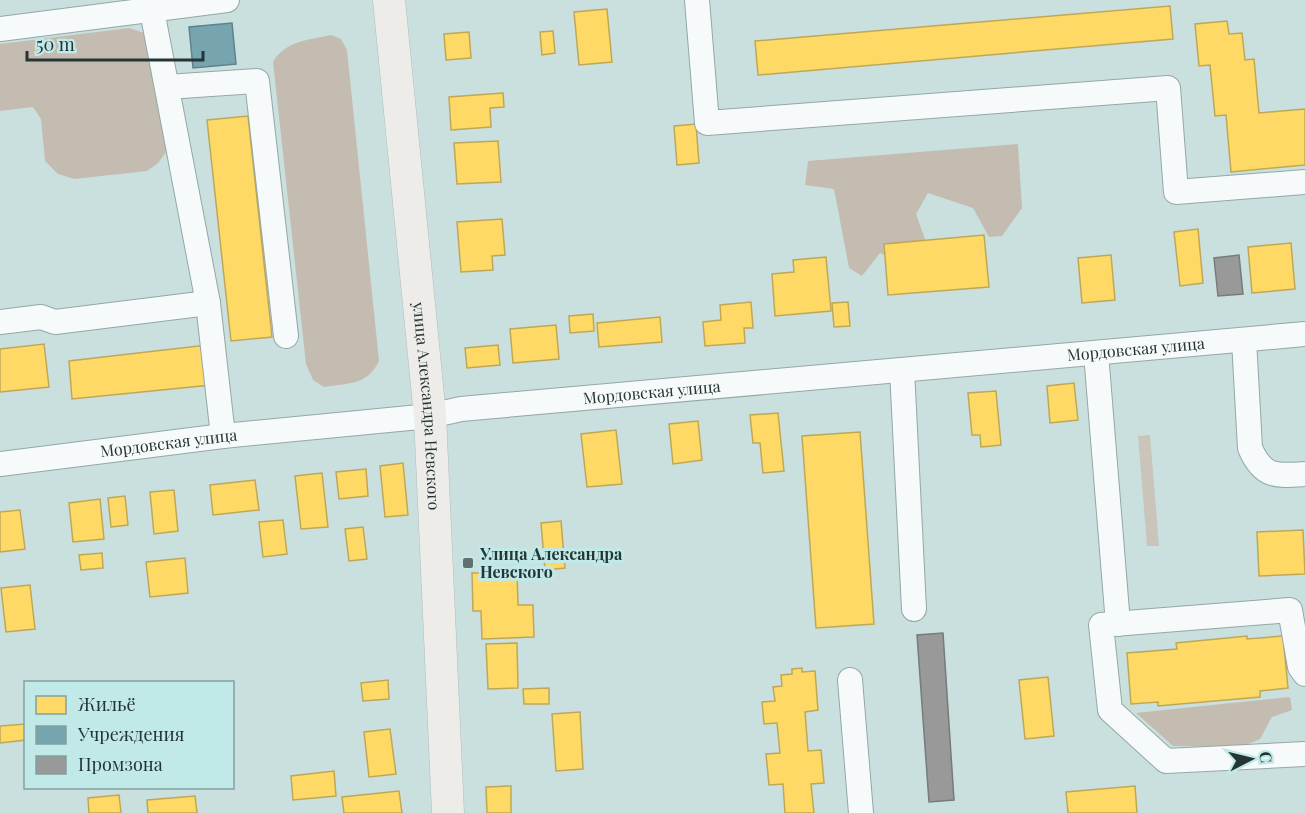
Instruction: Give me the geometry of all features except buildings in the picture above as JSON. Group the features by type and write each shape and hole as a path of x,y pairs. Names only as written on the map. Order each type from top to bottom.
{"main road":[{"name":"улица Александра Невского","path":"389,0 430,416 448,813"}],"street":[{"path":"0,29 151,5 227,0"},
{"path":"697,0 708,123 1168,88 1176,192 1305,182"},
{"path":"151,5 208,303 223,436"},
{"path":"167,87 258,81 286,336"},
{"path":"0,322 41,317 55,322 208,303"},
{"name":"Мордовская улица","path":"0,464 223,436 430,416 461,409 1305,334"},
{"path":"1244,340 1250,448 1257,464 1277,476 1305,474"},
{"path":"1096,353 1118,624"},
{"path":"902,370 914,609"},
{"path":"1305,674 1300,667 1290,610 1101,625 1110,710 1166,761 1305,754"},
{"path":"850,680 861,813"}],"shaded area":[{"path":"129,28 144,33 153,45 166,152 158,163 147,171 74,179 58,174 45,161 41,119 33,107 0,111 0,44"},
{"path":"331,35 341,39 347,50 379,361 369,375 363,379 349,384 324,387 313,380 306,364 273,62 278,55 291,46 306,40"},
{"path":"1018,144 1022,208 1002,236 989,237 973,208 928,193 916,214 926,242 904,263 880,253 862,276 849,268 834,189 805,185 808,161"},
{"path":"1150,435 1159,546 1147,546 1138,436"},
{"path":"1290,697 1292,710 1272,717 1260,739 1241,747 1173,746 1136,713"}],"place":[{"name":"Улица Александра Невского","path":"468,563"}]}
